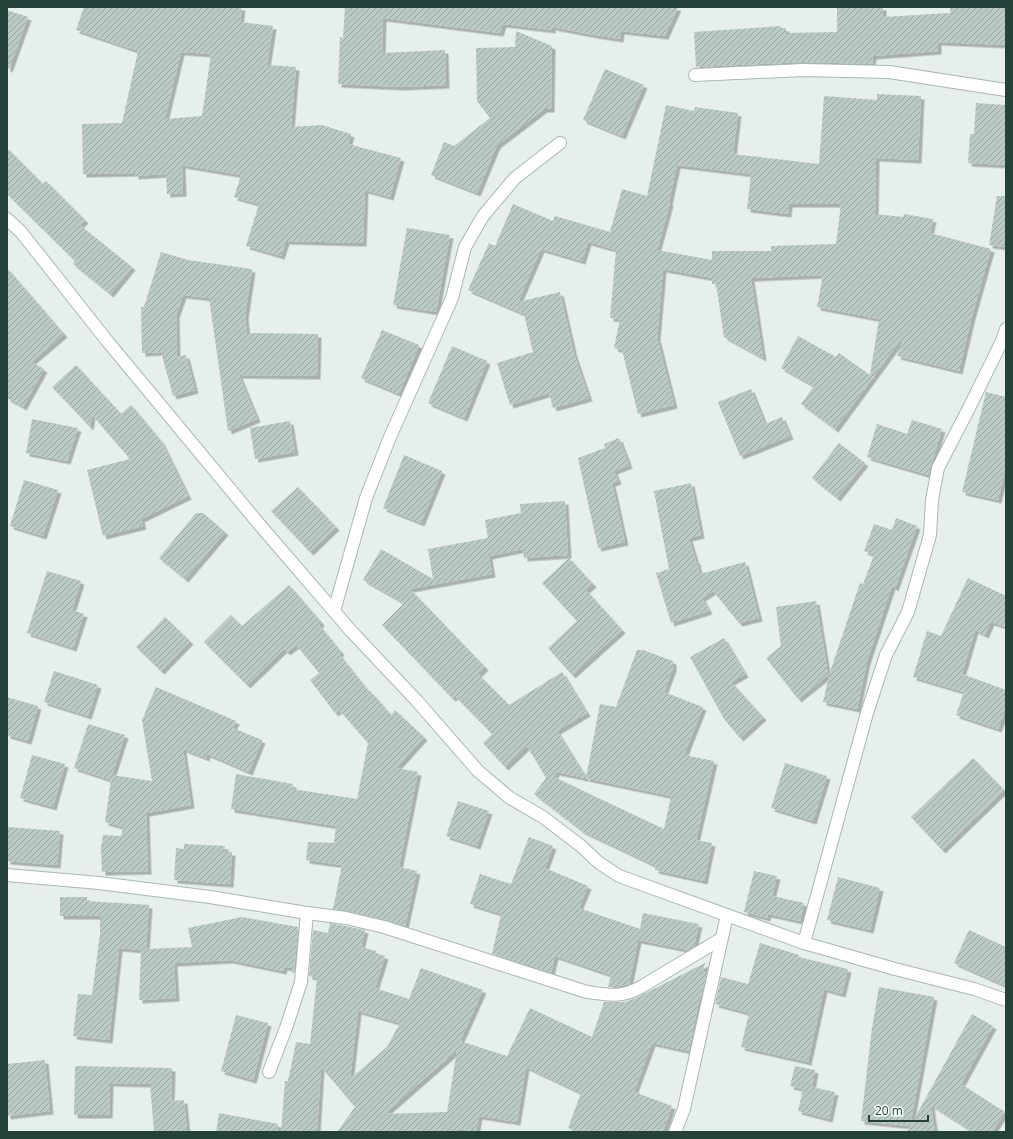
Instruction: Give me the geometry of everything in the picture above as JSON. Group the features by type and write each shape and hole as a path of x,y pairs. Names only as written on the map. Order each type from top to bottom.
{"street":[{"path":"695,75 803,70 889,72 1006,90"},
{"path":"334,611 366,498 390,437 452,298 465,247 483,216 515,178 560,143"},
{"path":"7,219 20,232 108,342 259,524 351,631 417,701 478,771 510,798 543,818 581,846 598,862 619,876 804,943 895,969 974,989 1006,1000"},
{"path":"804,943 867,713 886,656 908,612 930,535 932,500 938,468 970,406 1006,329"},
{"path":"7,875 99,883 210,897 346,918 384,927 587,992 619,996 631,993 642,987 721,939"},
{"path":"269,1072 286,1028 301,982 307,913"},
{"path":"675,1132 684,1109 727,916"}],"building":[{"path":"84,7 242,7 240,22 273,26 267,65 296,67 291,127 322,125 351,134 348,144 401,158 390,197 365,190 363,243 286,241 281,256 246,246 259,204 234,197 241,175 182,165 183,193 167,194 166,174 135,176 135,173 83,174 82,124 122,123 138,51 76,30","holes":["181,52 211,54 202,116 165,119"]},
{"path":"345,7 678,7 665,36 621,31 620,39 552,27 552,30 503,24 500,33 383,18 382,53 445,50 446,85 401,87 338,84 340,37 343,38"},
{"path":"837,7 883,7 883,17 950,13 950,7 1006,7 1006,45 938,42 938,51 873,56 872,64 803,62 696,67 694,32 781,26 781,28 786,28 786,33 837,32"},
{"path":"7,10 28,17 9,69 7,68"},
{"path":"516,31 552,46 551,109 544,109 497,145 477,193 431,175 444,142 454,146 490,118 477,101 476,48 515,47"},
{"path":"605,69 644,85 622,136 583,120"},
{"path":"877,94 921,96 918,160 876,158 875,214 903,217 904,214 933,219 930,233 991,249 972,316 959,371 897,356 904,335 835,429 801,404 814,386 781,368 798,336 836,357 839,353 870,375 879,319 817,307 823,275 751,278 763,358 724,337 716,284 712,284 712,278 663,269 657,337 674,405 638,414 622,350 614,348 620,319 610,318 616,250 588,242 582,261 541,249 518,302 560,292 574,354 589,398 553,408 549,393 510,405 497,363 533,352 524,314 468,290 489,243 495,246 513,204 553,221 555,216 610,232 622,189 647,196 666,105 694,111 695,107 738,113 733,154 819,164 824,96 877,100","holes":["677,165 751,174 747,209 788,214 789,204 841,204 836,244 771,246 771,251 712,251 712,260 657,250 670,203"]},
{"path":"976,103 1006,105 1006,165 968,163 970,134 974,134"},
{"path":"7,148 43,184 46,181 85,220 80,225 132,267 110,294 73,264 75,261 7,194"},
{"path":"997,196 1006,196 1006,247 989,245"},
{"path":"407,228 450,235 436,312 393,305"},
{"path":"161,252 188,260 252,269 245,316 247,333 318,334 317,376 239,375 257,419 228,431 209,298 183,295 176,315 177,357 186,355 195,390 173,396 161,352 142,353 141,307 144,307"},
{"path":"7,268 64,334 31,362 44,369 23,407 7,398"},
{"path":"382,330 419,345 399,394 361,378"},
{"path":"452,346 487,361 464,418 428,403"},
{"path":"76,365 121,414 131,405 161,441 188,496 141,519 143,526 103,536 87,470 130,459 92,415 90,427 52,387"},
{"path":"751,389 765,424 782,417 790,436 740,456 718,402"},
{"path":"986,392 1006,397 1006,466 998,500 962,492"},
{"path":"32,419 78,428 67,461 26,453"},
{"path":"912,420 942,429 928,475 867,457 877,424 907,434"},
{"path":"290,421 295,452 255,459 250,428"},
{"path":"619,438 629,465 614,471 618,481 612,483 625,542 598,548 578,458 605,448 604,444"},
{"path":"839,443 865,463 837,498 812,478"},
{"path":"404,455 442,471 421,523 383,508"},
{"path":"24,480 58,490 43,536 10,526"},
{"path":"691,483 701,535 689,538 696,561 698,561 700,574 745,562 759,618 739,623 713,591 702,598 709,611 671,623 656,573 669,569 654,491"},
{"path":"298,487 336,527 310,552 271,511"},
{"path":"565,501 568,555 524,558 523,549 489,556 492,574 410,589 485,667 478,674 509,705 562,672 587,713 557,731 586,778 600,704 616,707 637,650 643,650 673,661 673,668 664,692 703,707 684,755 714,761 696,840 712,843 704,881 655,870 656,866 582,831 534,794 546,778 527,746 505,767 483,743 492,734 455,696 452,698 382,625 404,603 363,580 381,549 433,579 428,549 488,538 485,520 521,513 520,504","holes":["556,772 671,796 664,829 554,777"]},
{"path":"196,513 203,513 225,532 185,579 159,558"},
{"path":"896,518 917,526 895,588 892,586 867,661 857,709 823,702 830,672 860,583 863,584 874,555 864,551 874,524 892,530"},
{"path":"569,558 593,584 586,590 622,630 572,675 548,648 577,621 542,583"},
{"path":"47,571 81,581 72,610 84,614 73,648 27,633"},
{"path":"968,578 1006,596 1006,627 991,622 985,635 975,630 962,674 1006,690 1006,708 998,729 956,715 964,692 913,677 927,631 941,636"},
{"path":"289,585 321,622 319,625 341,652 339,654 369,692 370,691 391,715 395,710 424,737 396,768 418,772 399,867 417,871 405,926 348,911 333,909 342,865 306,860 308,842 334,843 336,826 231,809 236,774 293,784 292,789 357,799 368,743 339,710 335,713 310,680 319,673 296,645 287,652 284,649 247,685 204,642 231,615 242,626"},
{"path":"816,601 828,675 798,699 766,658 781,646 776,607"},
{"path":"165,617 190,641 161,671 136,647"},
{"path":"724,638 745,674 731,682 763,717 740,738 724,719 690,657"},
{"path":"54,671 98,685 88,716 44,702"},
{"path":"156,687 236,721 233,728 262,740 249,772 207,754 206,758 183,749 191,805 146,813 148,871 102,872 101,848 103,835 121,836 123,827 105,822 111,780 74,768 88,724 125,735 112,775 152,781 142,720"},
{"path":"7,697 38,706 28,741 7,735"},
{"path":"32,755 65,764 53,807 20,798"},
{"path":"973,758 1004,790 942,850 911,817"},
{"path":"785,763 827,776 813,821 771,808"},
{"path":"458,801 489,811 477,846 446,836"},
{"path":"7,827 60,831 57,865 7,861"},
{"path":"529,837 553,846 545,868 588,886 579,908 640,929 643,913 699,924 694,946 688,950 638,940 629,984 615,987 608,987 611,975 555,956 551,973 492,954 501,914 470,904 480,874 511,884"},
{"path":"184,844 225,846 224,852 232,852 230,884 174,880 176,848 184,849"},
{"path":"754,871 777,876 772,896 804,903 800,921 768,914 767,918 744,912"},
{"path":"838,877 880,888 870,930 827,920"},
{"path":"60,897 87,897 87,901 149,905 146,949 192,947 188,928 242,917 298,927 294,973 292,972 292,968 284,967 283,971 230,960 174,963 176,998 139,1000 141,950 119,948 109,1040 73,1036 78,994 92,995 100,934 100,916 60,916"},
{"path":"330,923 365,930 361,947 376,951 376,953 385,956 375,988 409,999 421,968 483,990 460,1041 507,1056 530,1008 592,1037 604,1002 625,1002 636,998 705,963 703,972 707,973 699,1000 689,1051 652,1043 634,1092 672,1106 663,1132 579,1132 568,1128 581,1093 526,1067 517,1122 479,1116 476,1132 458,1129 458,1132 337,1132 355,1107 321,1067 317,1132 281,1132 285,1081 288,1081 296,1042 310,1044 317,978 309,976 313,930 328,933","holes":["358,1011 400,1023 387,1047 350,1079","457,1050 447,1112 384,1114"]},
{"path":"969,930 1006,947 1006,986 954,963"},
{"path":"760,943 799,955 799,957 848,969 842,994 824,989 808,1062 741,1047 749,1013 715,1004 721,977 748,984"},
{"path":"879,987 934,997 910,1126 861,1121 872,1028"},
{"path":"972,1014 993,1026 961,1084 1005,1112 992,1132 973,1132 931,1105 935,1132 907,1132"},
{"path":"236,1015 268,1023 253,1080 221,1071"},
{"path":"45,1060 50,1111 7,1116 7,1064"},
{"path":"75,1066 172,1068 171,1101 184,1100 187,1132 154,1132 150,1084 110,1083 109,1115 74,1115"},
{"path":"795,1066 815,1070 812,1087 835,1092 829,1119 798,1111 803,1089 790,1086"},
{"path":"219,1113 278,1124 277,1132 216,1132"}]}
